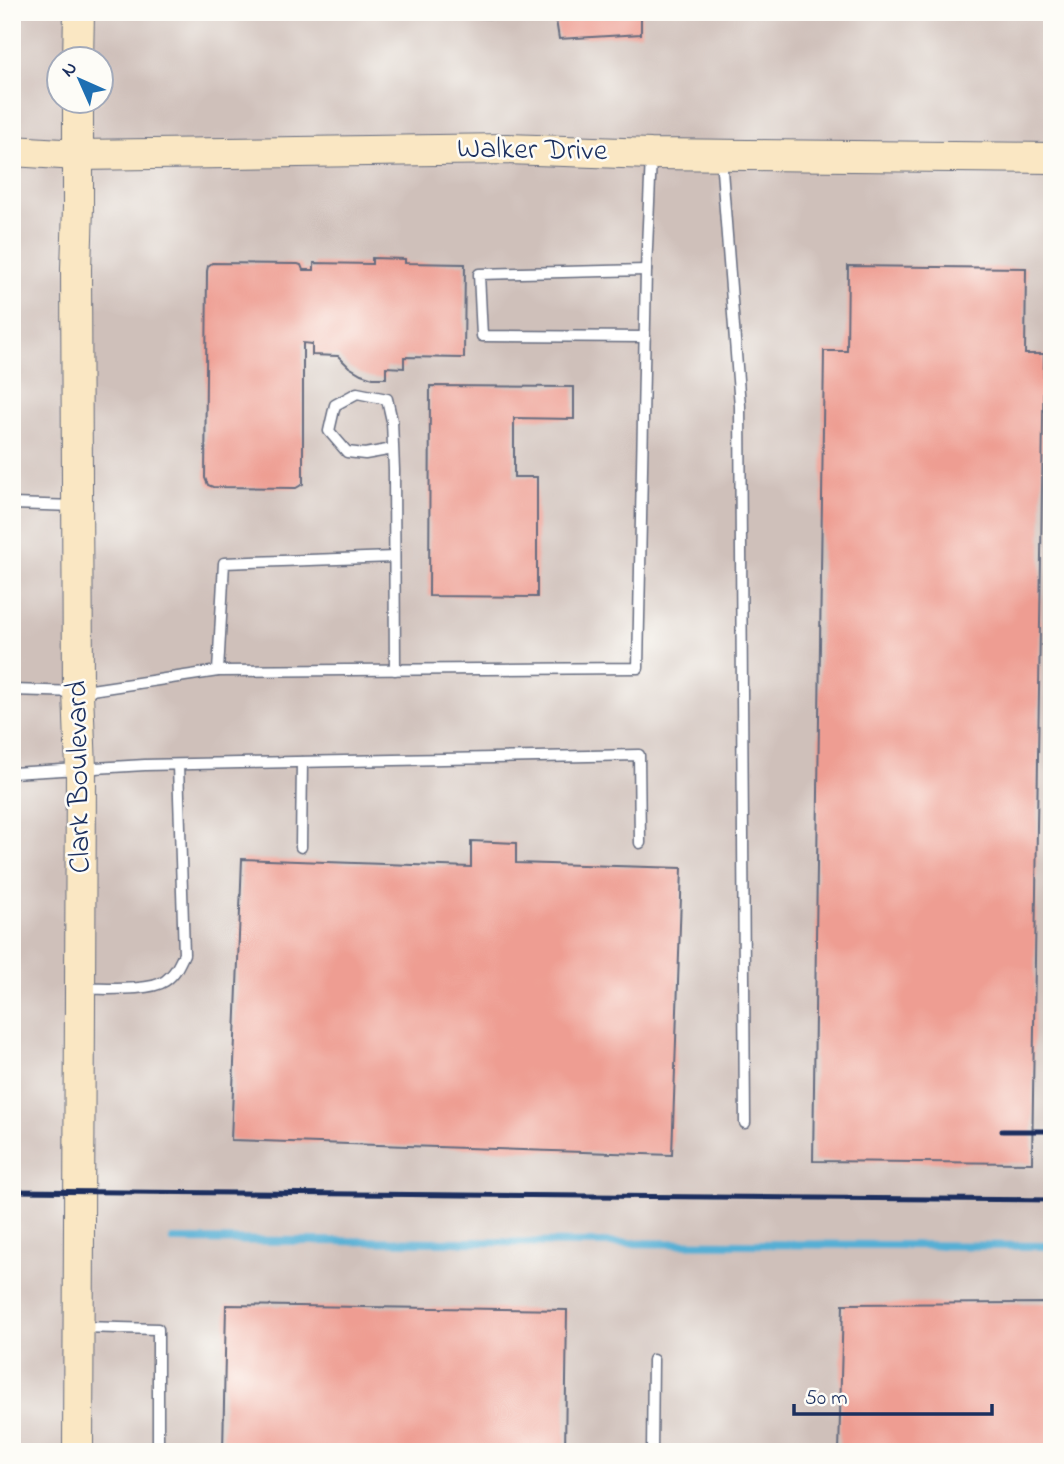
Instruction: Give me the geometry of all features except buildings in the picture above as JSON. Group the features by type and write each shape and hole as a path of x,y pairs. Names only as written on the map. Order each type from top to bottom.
{"street":[{"path":"78,46 79,12"},
{"name":"Clark Boulevard","path":"78,116 78,692 81,769 78,1452"},
{"name":"Walker Drive","path":"12,151 78,155 507,149 651,154 1052,158"}],"lane":[{"path":"12,690 78,692 218,671 638,668 651,154"},
{"path":"721,155 740,406 745,1123"},
{"path":"645,337 482,336 479,274 646,270"},
{"path":"393,449 365,454 347,452 329,431 335,405 357,393 387,398 392,421 393,449 395,670"},
{"path":"12,504 78,506"},
{"path":"218,671 223,563 394,557"},
{"path":"12,773 178,765 639,755 640,843"},
{"path":"301,847 302,762"},
{"path":"80,989 142,988 162,983 176,972 184,954 178,765"},
{"path":"79,1327 158,1329 158,1452"},
{"path":"652,1452 653,1360"}],"shaded area":[{"path":"12,12 1052,12 1052,1452 12,1452"}],"waterway":[{"path":"173,1240 1052,1246"}],"railway":[{"path":"1002,1131 1052,1131"},
{"path":"12,1191 1052,1200"}]}
